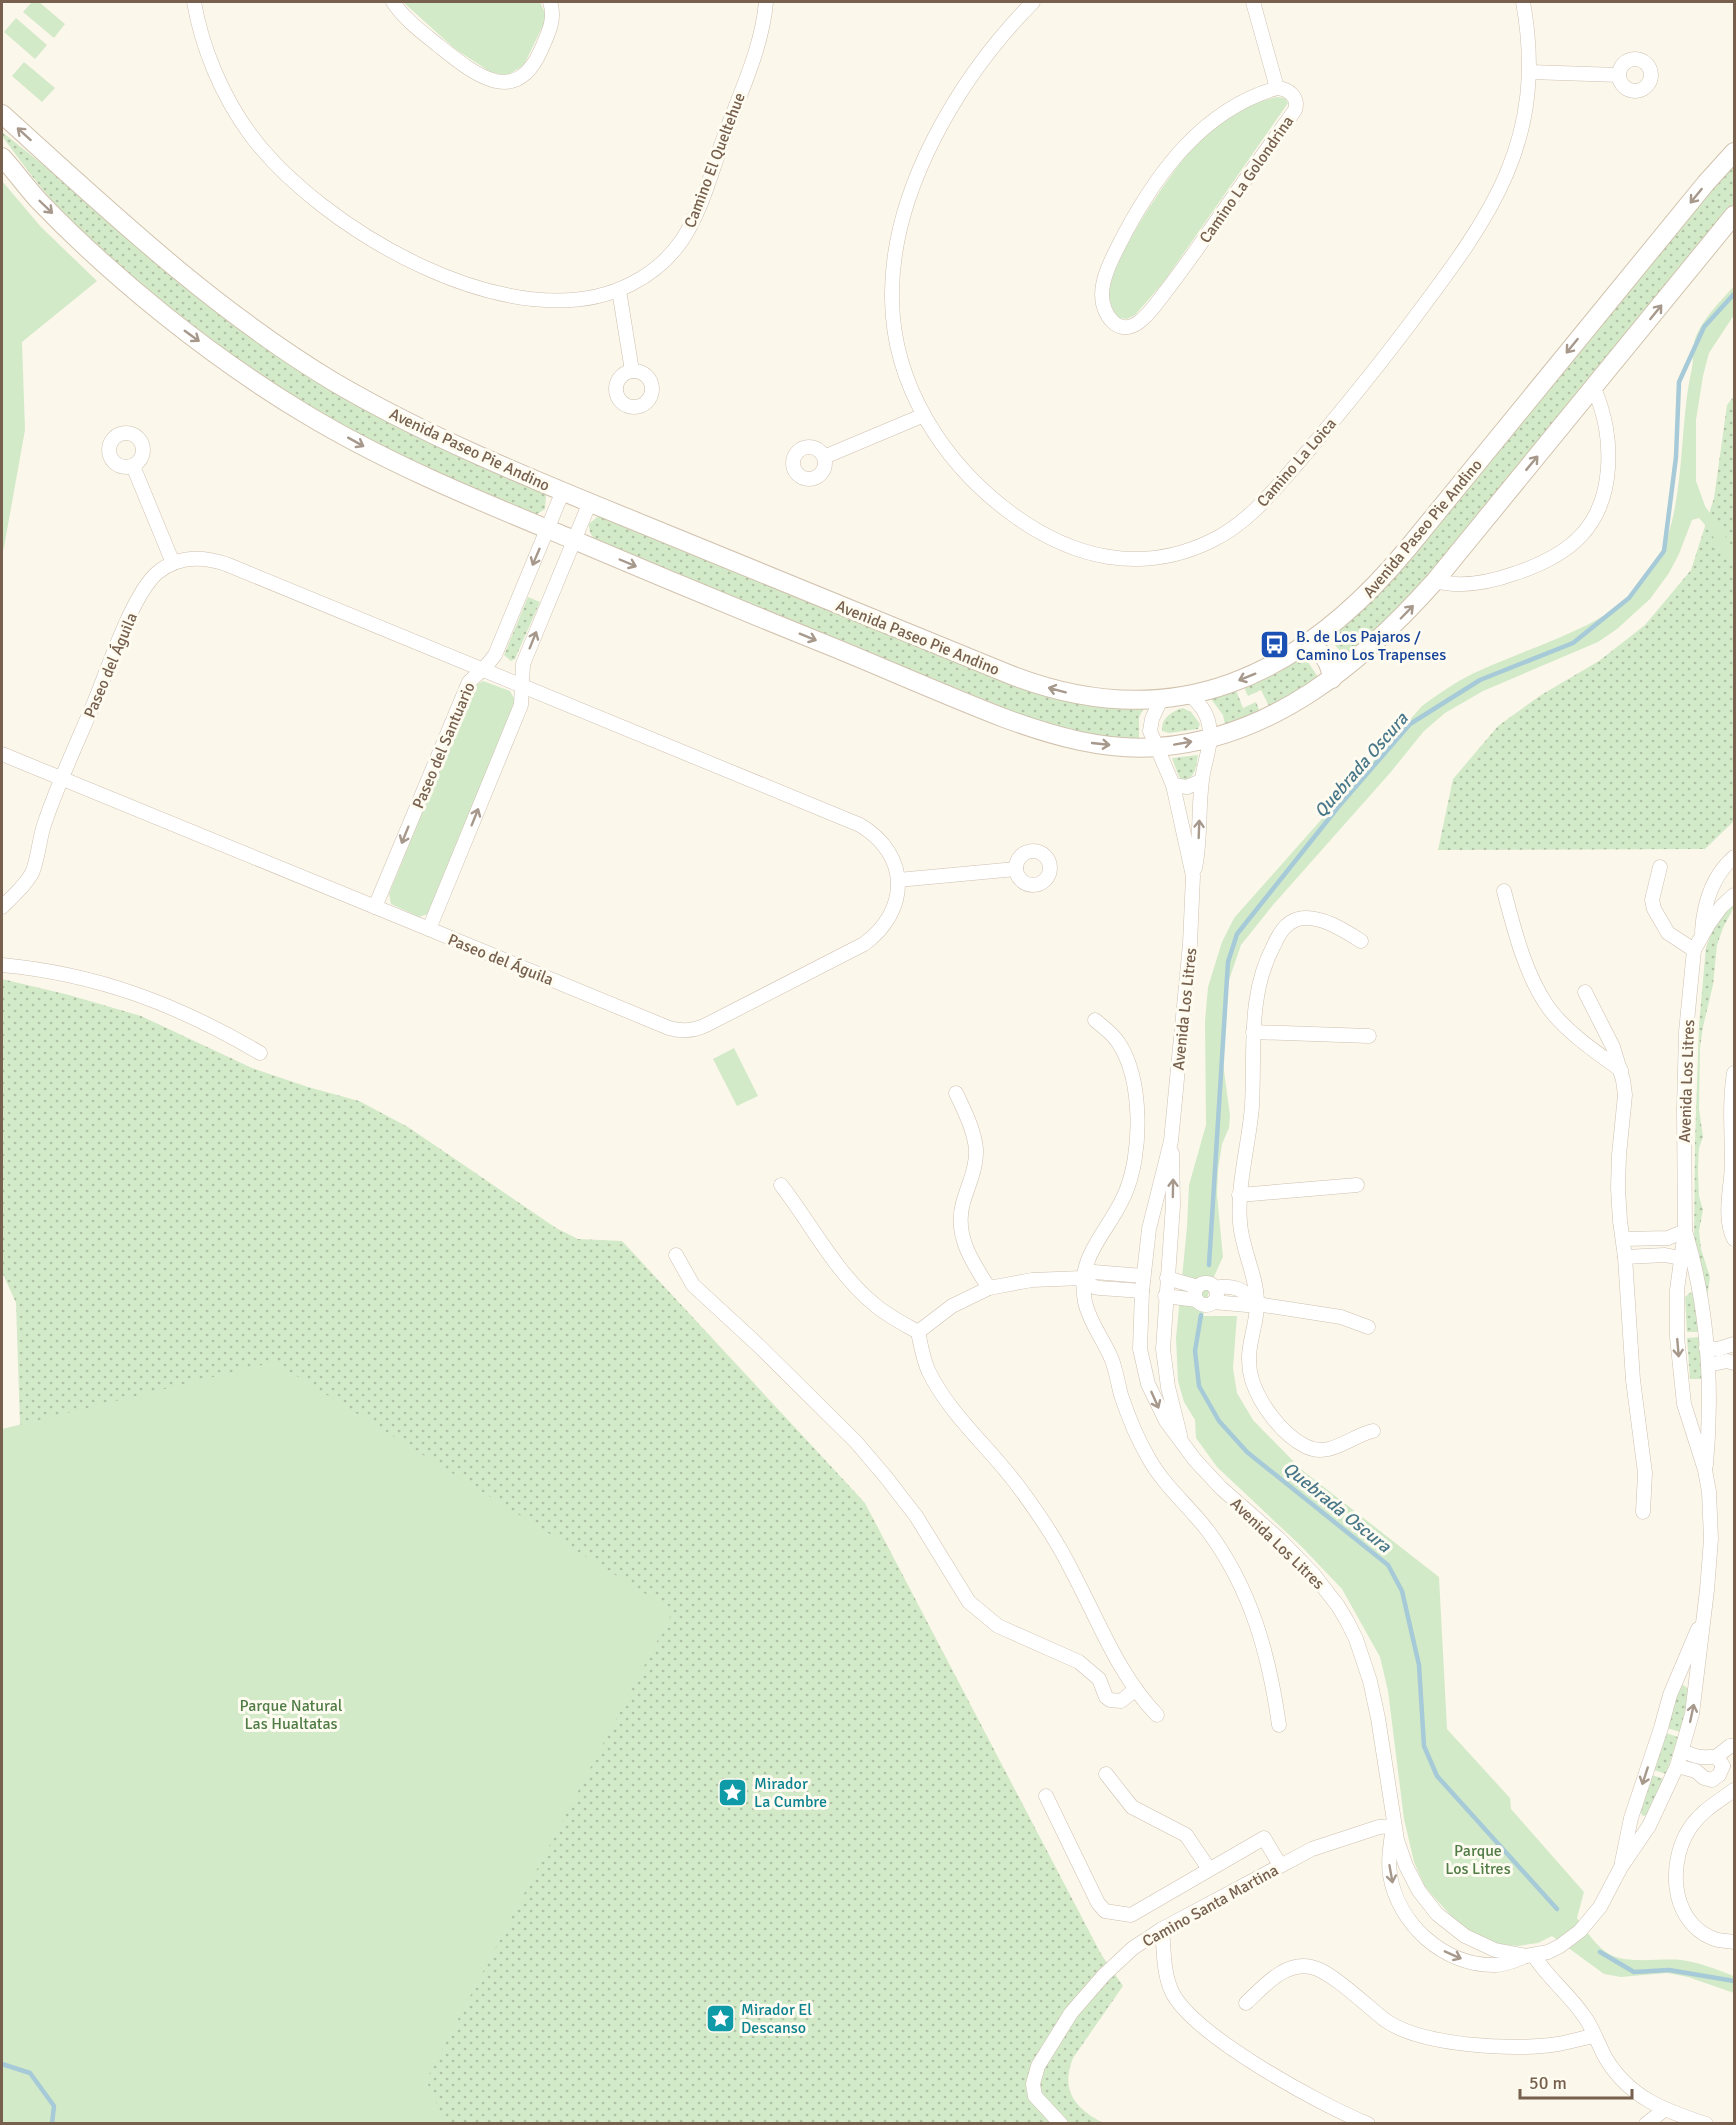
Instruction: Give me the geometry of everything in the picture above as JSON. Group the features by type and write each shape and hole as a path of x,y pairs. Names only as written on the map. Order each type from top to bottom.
{"main road":[{"name":"Avenida Paseo Pie Andino","path":"2,114 152,249 212,297 274,343 332,381 419,428 563,491 1034,684 1095,698 1139,700 1161,699 1208,690 1259,672 1308,644 1351,609 1390,570 1706,183 1734,152"},
{"path":"2,157 38,199 103,262 186,331 302,412 376,453 429,480 972,706 1033,729 1089,743 1128,747 1156,747 1210,738 1267,718 1301,700 1332,679 1374,644 1435,581 1734,215"},
{"path":"1308,644 1325,657 1332,679"}],"street":[{"name":"Camino El Queltehue","path":"194,2 214,70 242,123 273,161 343,222 404,257 472,286 525,299 559,301 597,296 619,290 646,276 680,242 697,213 758,44 766,2"},
{"path":"393,2 405,16 465,66 486,79 503,82 524,74 537,58 551,23 550,2"},
{"name":"Camino La Loica","path":"1033,2 990,51 944,120 916,180 900,232 892,278 893,318 905,373 924,415 946,451 984,492 1023,522 1062,544 1095,555 1148,559 1186,551 1221,536 1255,510 1329,426 1397,341 1474,234 1499,191 1515,153 1526,112 1530,72 1523,2"},
{"path":"1253,2 1277,88"},
{"path":"1530,72 1618,75"},
{"name":"Camino La Golondrina","path":"1277,88 1286,90 1294,96 1297,102 1295,110 1192,256 1141,321 1125,328 1115,324 1108,317 1103,306 1103,284 1120,243 1151,190 1179,152 1211,122 1248,98 1277,88"},
{"path":"619,290 632,371"},
{"path":"1435,581 1463,584 1510,576 1558,555 1586,532 1600,510 1604,498 1609,459 1607,428 1594,388"},
{"path":"824,457 924,415"},
{"path":"133,465 173,563"},
{"name":"Paseo del Santuario","path":"375,907 469,682 495,655 563,491"},
{"path":"429,929 521,705 523,664 590,502"},
{"name":"Paseo del Águila","path":"2,754 62,779 429,929 669,1028 689,1031 706,1025 873,938 892,915 896,905 898,880 888,850 871,832 860,825 226,564 198,558 173,563 156,575 141,593 62,779 40,835 32,873 2,907"},
{"name":"Avenida Los Litres","path":"1189,694 1204,710 1208,719 1210,738 1202,781 1198,854 1193,876 1190,944 1171,1141 1149,1229 1143,1276 1140,1349 1148,1384 1166,1421 1205,1472 1279,1539 1314,1575 1347,1621 1360,1649 1370,1681 1378,1718 1393,1826 1412,1879 1447,1924 1470,1939 1495,1950 1530,1956"},
{"name":"Avenida Los Litres","path":"1161,699 1150,725 1152,737 1173,785 1193,876"},
{"path":"1173,785 1187,787 1202,781"},
{"name":"Avenida Los Litres","path":"1702,933 1705,907 1714,882 1722,868 1734,856"},
{"path":"1660,867 1652,900 1654,909 1668,933 1694,950"},
{"path":"898,880 1016,869"},
{"path":"1714,882 1717,891 1724,895 1734,895"},
{"path":"1504,891 1524,956 1548,1006 1567,1027 1621,1070"},
{"name":"Avenida Los Litres","path":"1393,1826 1389,1861 1390,1876 1400,1905 1418,1931 1442,1950 1469,1961 1496,1965 1511,1962 1560,1946 1580,1931 1600,1907 1621,1867 1649,1826 1677,1766 1696,1687 1711,1539 1709,1492 1705,1470 1687,1418 1677,1337 1677,1290 1685,1231 1686,1032 1694,950 1702,933 1721,907 1734,895"},
{"path":"1360,941 1338,927 1311,919 1298,919 1287,925 1271,950 1260,979 1253,1032 1251,1118 1239,1195 1242,1238 1257,1304 1250,1341 1249,1368 1263,1403 1282,1427 1307,1447 1322,1450 1336,1448 1361,1434 1373,1431"},
{"path":"2,965 71,975 127,990 206,1023 260,1053"},
{"path":"1585,992 1613,1047 1621,1070 1625,1095 1618,1155 1619,1199 1633,1380 1645,1473 1643,1512"},
{"path":"1095,1020 1113,1036 1128,1062 1136,1095 1136,1139 1131,1178 1125,1194 1087,1259 1082,1278 1085,1302 1090,1318 1108,1351 1128,1414 1148,1459 1208,1532 1229,1563 1248,1600 1267,1657 1279,1725"},
{"path":"1253,1032 1369,1036"},
{"path":"1734,1072 1731,1096 1732,1169 1729,1200 1730,1222 1734,1239"},
{"path":"956,1093 967,1116 976,1149 975,1165 963,1205 961,1220 963,1237 969,1257 989,1288"},
{"name":"Avenida Los Litres","path":"1171,1141 1174,1181 1172,1236 1165,1296 1163,1349 1168,1387 1184,1445"},
{"path":"781,1185 799,1207 820,1243 851,1281 876,1306 918,1332 928,1370 936,1384 1038,1514 1074,1574 1094,1617 1136,1689 1157,1715"},
{"path":"1239,1195 1357,1185"},
{"path":"1149,1229 1161,1229 1172,1236"},
{"path":"1623,1239 1668,1238 1685,1231"},
{"name":"Avenida Los Litres","path":"1685,1231 1699,1289 1708,1365 1710,1414 1705,1470"},
{"path":"676,1255 693,1285 757,1344 856,1442 885,1476 916,1516 961,1592 976,1609 1013,1634 1079,1662 1099,1679 1106,1697 1110,1700 1120,1701 1136,1689"},
{"path":"1625,1257 1665,1255 1680,1258"},
{"path":"918,1332 952,1306 989,1288 1040,1279 1082,1278 1099,1272 1143,1276"},
{"path":"1082,1278 1094,1287 1142,1291"},
{"path":"1167,1278 1197,1293 1203,1304 1214,1295 1247,1305 1257,1304 1341,1317 1368,1327"},
{"path":"1677,1290 1687,1286 1699,1289"},
{"path":"1165,1296 1197,1293"},
{"path":"1706,1348 1718,1349 1734,1344"},
{"path":"1140,1349 1153,1353 1163,1349"},
{"path":"1708,1365 1727,1361 1734,1363"},
{"path":"1687,1418 1702,1419 1710,1414"},
{"name":"Avenida Los Litres","path":"1621,1867 1631,1818 1675,1680 1703,1616"},
{"path":"1675,1680 1686,1680 1696,1687"},
{"path":"1677,1766 1696,1771 1704,1778 1712,1780 1719,1775 1730,1746 1734,1746"},
{"path":"1682,1751 1703,1757 1711,1755 1724,1762"},
{"path":"1106,1774 1132,1807 1186,1835 1209,1869"},
{"path":"1734,1790 1707,1809 1691,1826 1682,1844 1676,1882 1680,1906 1694,1926 1713,1939 1734,1942"},
{"path":"1046,1796 1098,1903 1105,1911 1131,1915 1264,1838 1280,1865"},
{"path":"1631,1818 1640,1826 1649,1826"},
{"name":"Camino Santa Martina","path":"1061,2124 1035,2096 1033,2084 1038,2066 1071,2013 1104,1975 1133,1948 1162,1929 1312,1849 1379,1827 1393,1826"},
{"path":"1162,1929 1167,1976 1173,1993 1190,2015 1245,2057 1344,2114 1368,2124"},
{"path":"1530,1956 1586,2018 1607,2060 1629,2089 1664,2110 1706,2124"},
{"path":"1246,2003 1275,1977 1292,1968 1311,1966 1327,1974 1388,2022 1406,2031 1440,2041 1521,2047 1558,2044 1594,2036"},
{"path":"1646,2124 1664,2110"}],"green space":[{"path":"32,2 39,2 65,24 54,38 23,12"},
{"path":"403,2 540,2 547,17 524,65 508,75 492,73 455,49"},
{"path":"16,18 47,45 35,59 4,32"},
{"path":"24,62 55,88 42,102 12,76"},
{"path":"1277,97 1285,98 1288,103 1163,283 1135,315 1127,319 1119,318 1110,303 1111,282 1130,239 1160,191 1190,151 1217,124 1246,107"},
{"path":"2,132 79,193 176,280 237,328 287,359 543,491 546,495 545,509 537,514 525,511 407,460 325,415 246,364 171,309 76,227 36,181 2,136"},
{"path":"1734,164 1734,203 1426,579 1401,607 1345,657 1329,638"},
{"path":"2,181 41,227 97,281 22,342 25,430 2,554"},
{"name":"Parque Los Litres","path":"1734,286 1734,315 1709,353 1703,376 1696,420 1696,481 1705,506 1734,549 1734,569 1706,526 1699,518 1692,520 1669,573 1650,599 1617,629 1598,642 1483,691 1445,713 1424,731 1241,945 1228,983 1222,1056 1230,1115 1218,1170 1217,1195 1223,1257 1211,1283 1203,1316 1237,1316 1233,1368 1237,1393 1253,1420 1302,1470 1439,1577 1447,1729 1510,1798 1511,1809 1584,1892 1577,1918 1592,1938 1606,1952 1618,1958 1688,1961 1734,1976 1734,1993 1688,1977 1667,1973 1621,1977 1604,1974 1552,1936 1538,1943 1518,1946 1496,1944 1475,1935 1457,1922 1432,1895 1424,1885 1414,1862 1404,1819 1388,1691 1380,1657 1342,1589 1302,1547 1217,1467 1196,1438 1195,1420 1184,1402 1178,1381 1176,1338 1189,1185 1206,1125 1205,1021 1208,987 1222,942 1234,918 1422,706 1472,674 1589,624 1616,608 1642,583 1658,560 1674,514 1695,340 1708,316"},
{"path":"1734,396 1734,821 1705,849 1438,850 1453,779 1498,726 1541,695 1599,661 1645,625 1691,570 1714,498 1727,405"},
{"path":"605,516 1023,689 1055,699 1083,704 1144,708 1139,717 1139,738 1097,735 1029,718 600,543 592,535 589,524 597,517"},
{"path":"528,597 540,602 515,659 511,661 504,655"},
{"path":"1304,656 1318,677 1270,708 1261,690 1248,696 1244,687 1278,673"},
{"path":"483,681 510,691 516,702 428,914 419,917 391,904 389,894 473,687"},
{"path":"1236,690 1243,708 1256,702 1260,712 1225,725 1223,715 1211,699"},
{"path":"1183,708 1191,712 1200,724 1198,729 1169,733 1162,731 1163,722 1168,716"},
{"path":"1198,755 1193,775 1183,780 1179,777 1172,758"},
{"path":"1734,899 1734,907 1717,945 1713,985 1700,1048 1699,1109 1703,1137 1699,1148 1698,1170 1699,1196 1703,1210 1699,1231 1701,1249 1710,1277 1707,1298 1694,1244 1699,1025 1706,947 1713,929"},
{"path":"2,979 141,1016 252,1068 359,1101 408,1127 556,1228 578,1239 622,1241 865,1503 1101,1954 1123,1986 1073,2058 1069,2070 1069,2089 1078,2105 1103,2123 2,2123 2,1432 20,1425 16,1303 2,1272"},
{"path":"734,1048 758,1096 737,1106 713,1059"},
{"path":"1691,1292 1695,1293 1699,1332 1687,1332 1685,1297"},
{"path":"1699,1337 1703,1379 1690,1379 1687,1338"},
{"name":"Parque Natural Las Hualtatas","path":"274,1362 673,1611 426,2080 445,2123 2,2123 2,1429"},
{"path":"1683,1685 1689,1689 1689,1695 1680,1732 1667,1728 1680,1687"},
{"path":"1666,1733 1678,1737 1666,1774 1654,1770"},
{"path":"1652,1775 1664,1779 1649,1814 1643,1816 1640,1812"}],"waterway":[{"name":"Quebrada Oscura","path":"1209,1265 1228,962 1237,934 1339,806 1410,724 1480,680 1573,643 1629,598 1664,551 1676,457 1679,382 1704,327 1734,294"},
{"name":"Quebrada Oscura","path":"1201,1315 1195,1351 1199,1386 1219,1421 1247,1452 1388,1565 1402,1591 1419,1665 1424,1746 1437,1776 1557,1909"},
{"name":"Quebrada Oscura","path":"1600,1952 1634,1972 1669,1970 1734,1981"},
{"path":"2,2064 30,2073 54,2106 52,2124"}],"place":[{"name":"B. de Los Pajaros / Camino Los Trapenses","path":"1275,645"},
{"name":"Mirador La Cumbre","path":"733,1792"},
{"name":"Mirador El Descanso","path":"720,2018"}]}
